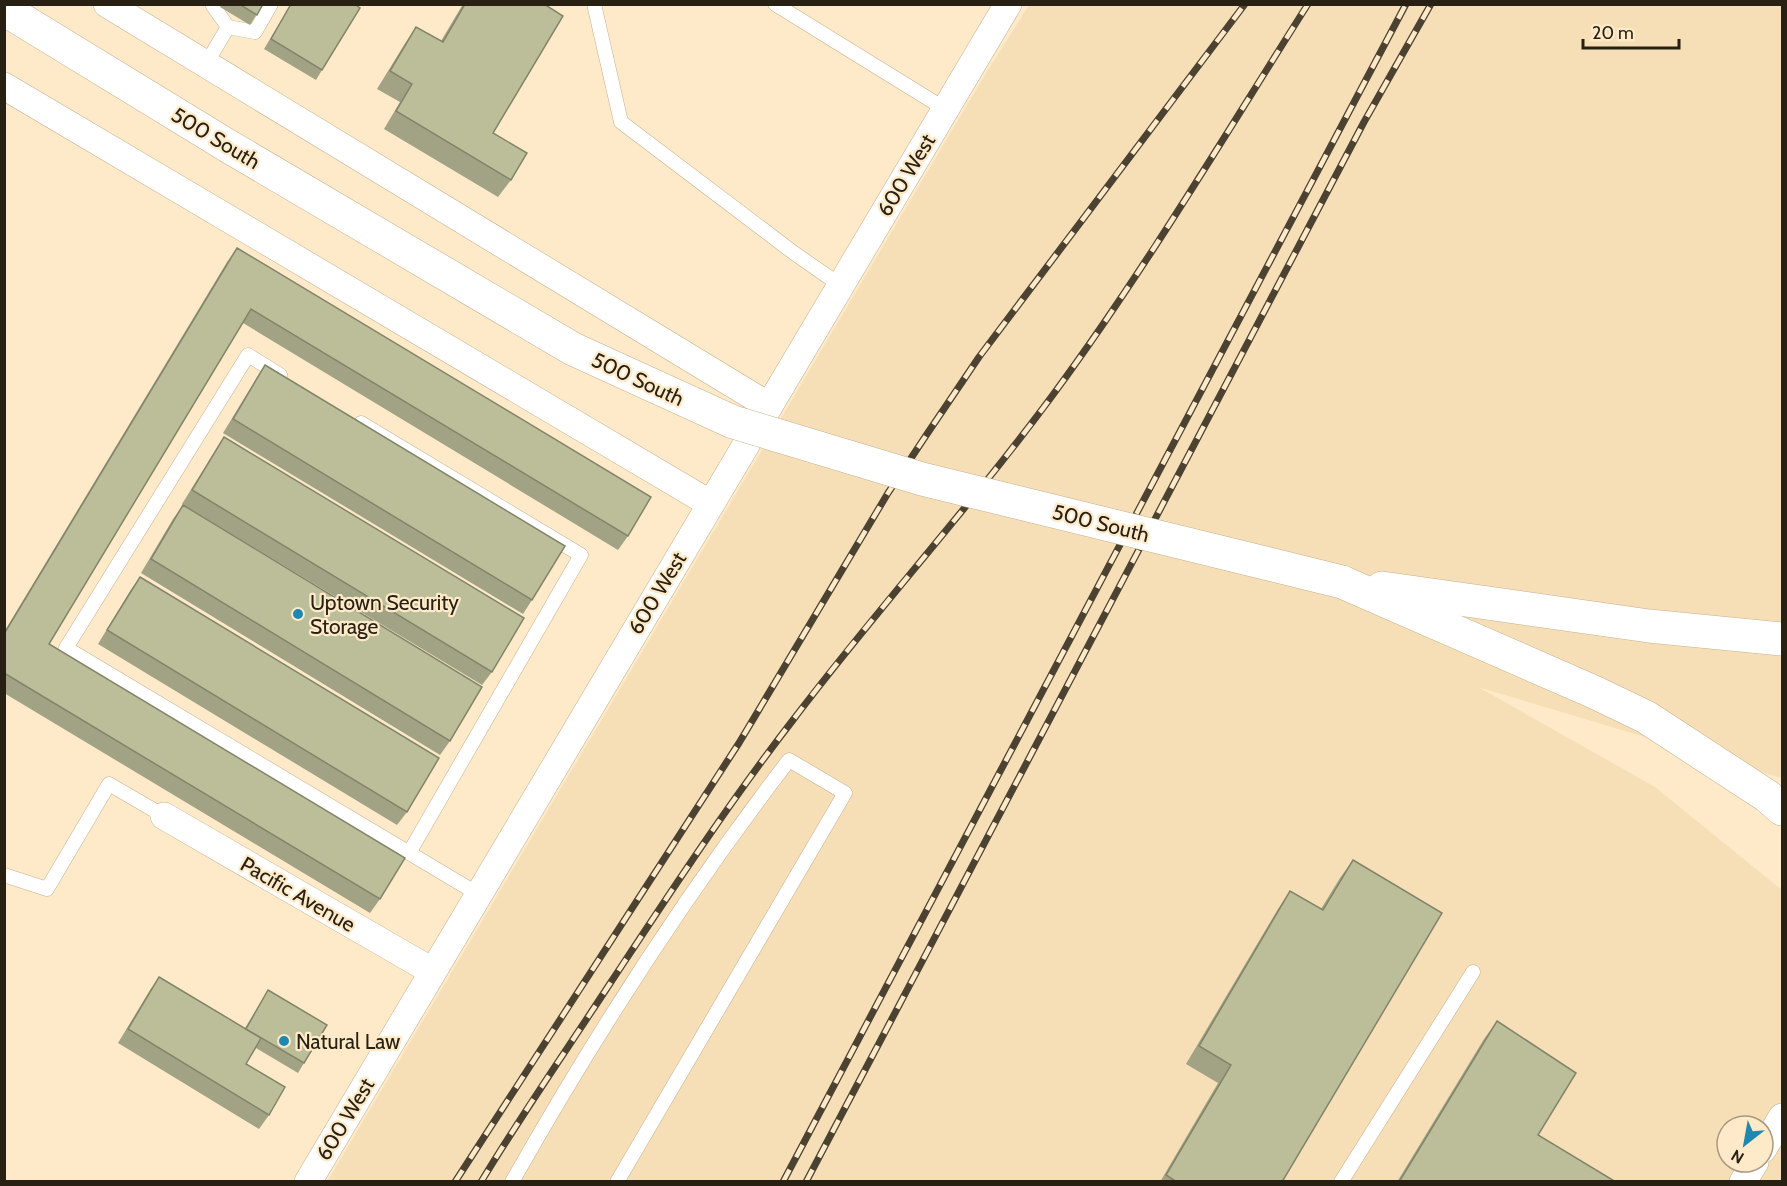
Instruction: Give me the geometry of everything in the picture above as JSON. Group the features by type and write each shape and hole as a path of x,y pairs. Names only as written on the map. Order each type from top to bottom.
{"main road":[{"name":"500 South","path":"4,9 228,146 573,349 733,422 922,479 1342,582"},
{"path":"1342,582 1649,626 1782,639"},
{"path":"1342,582 1646,717 1767,796 1782,809"}],"street":[{"name":"500 South","path":"107,4 769,406"},
{"name":"600 West","path":"308,1182 1008,4"},
{"path":"4,86 711,504"},
{"name":"Pacific Avenue","path":"164,816 432,971"}],"lane":[{"path":"214,4 213,6 228,27 255,32 271,4"},
{"path":"594,4 621,122 840,285"},
{"path":"775,4 945,109"},
{"path":"206,64 228,27"},
{"path":"288,380 248,355 66,648 478,894"},
{"path":"349,416 581,555 409,853"},
{"path":"512,1182 585,1060 656,949 717,858 789,760 845,793 617,1182"},
{"path":"4,874 47,889 109,784 164,816"},
{"path":"1341,1182 1473,972"}],"shaded area":[{"path":"1029,5 1782,5 1782,778 1478,687 1655,787 1782,890 1782,1181 327,1182 985,75"}],"building":[{"path":"239,4 263,4 257,15"},
{"path":"291,4 354,4 360,8 322,70 271,39"},
{"path":"465,4 544,4 563,16 493,133 527,153 511,180 396,111 412,84 390,71 416,27 443,42"},
{"path":"237,248 651,497 628,536 251,309 49,644 405,858 380,899 4,673 4,634"},
{"path":"265,365 565,546 532,600 233,419"},
{"path":"224,437 524,618 492,672 192,490"},
{"path":"183,505 482,687 450,741 151,559"},
{"path":"140,577 439,758 407,812 107,630"},
{"path":"1353,860 1442,913 1282,1182 1177,1182 1166,1175 1231,1065 1199,1046 1290,891 1323,910"},
{"path":"159,977 261,1038 246,1064 285,1087 269,1115 128,1029"},
{"path":"268,990 327,1025 304,1063 246,1029"},
{"path":"1497,1021 1576,1073 1538,1135 1616,1182 1399,1182"}],"railway":[{"path":"455,1182 739,743 888,493 927,434 979,357 1245,4"},
{"path":"481,1182 655,915 745,784 825,679 1023,434 1089,345 1184,201 1308,4"},
{"path":"783,1182 1406,4"},
{"path":"806,1182 1364,122 1431,4"}],"place":[{"name":"Uptown Security Storage","path":"298,614"},
{"name":"Natural Law","path":"284,1041"}]}
